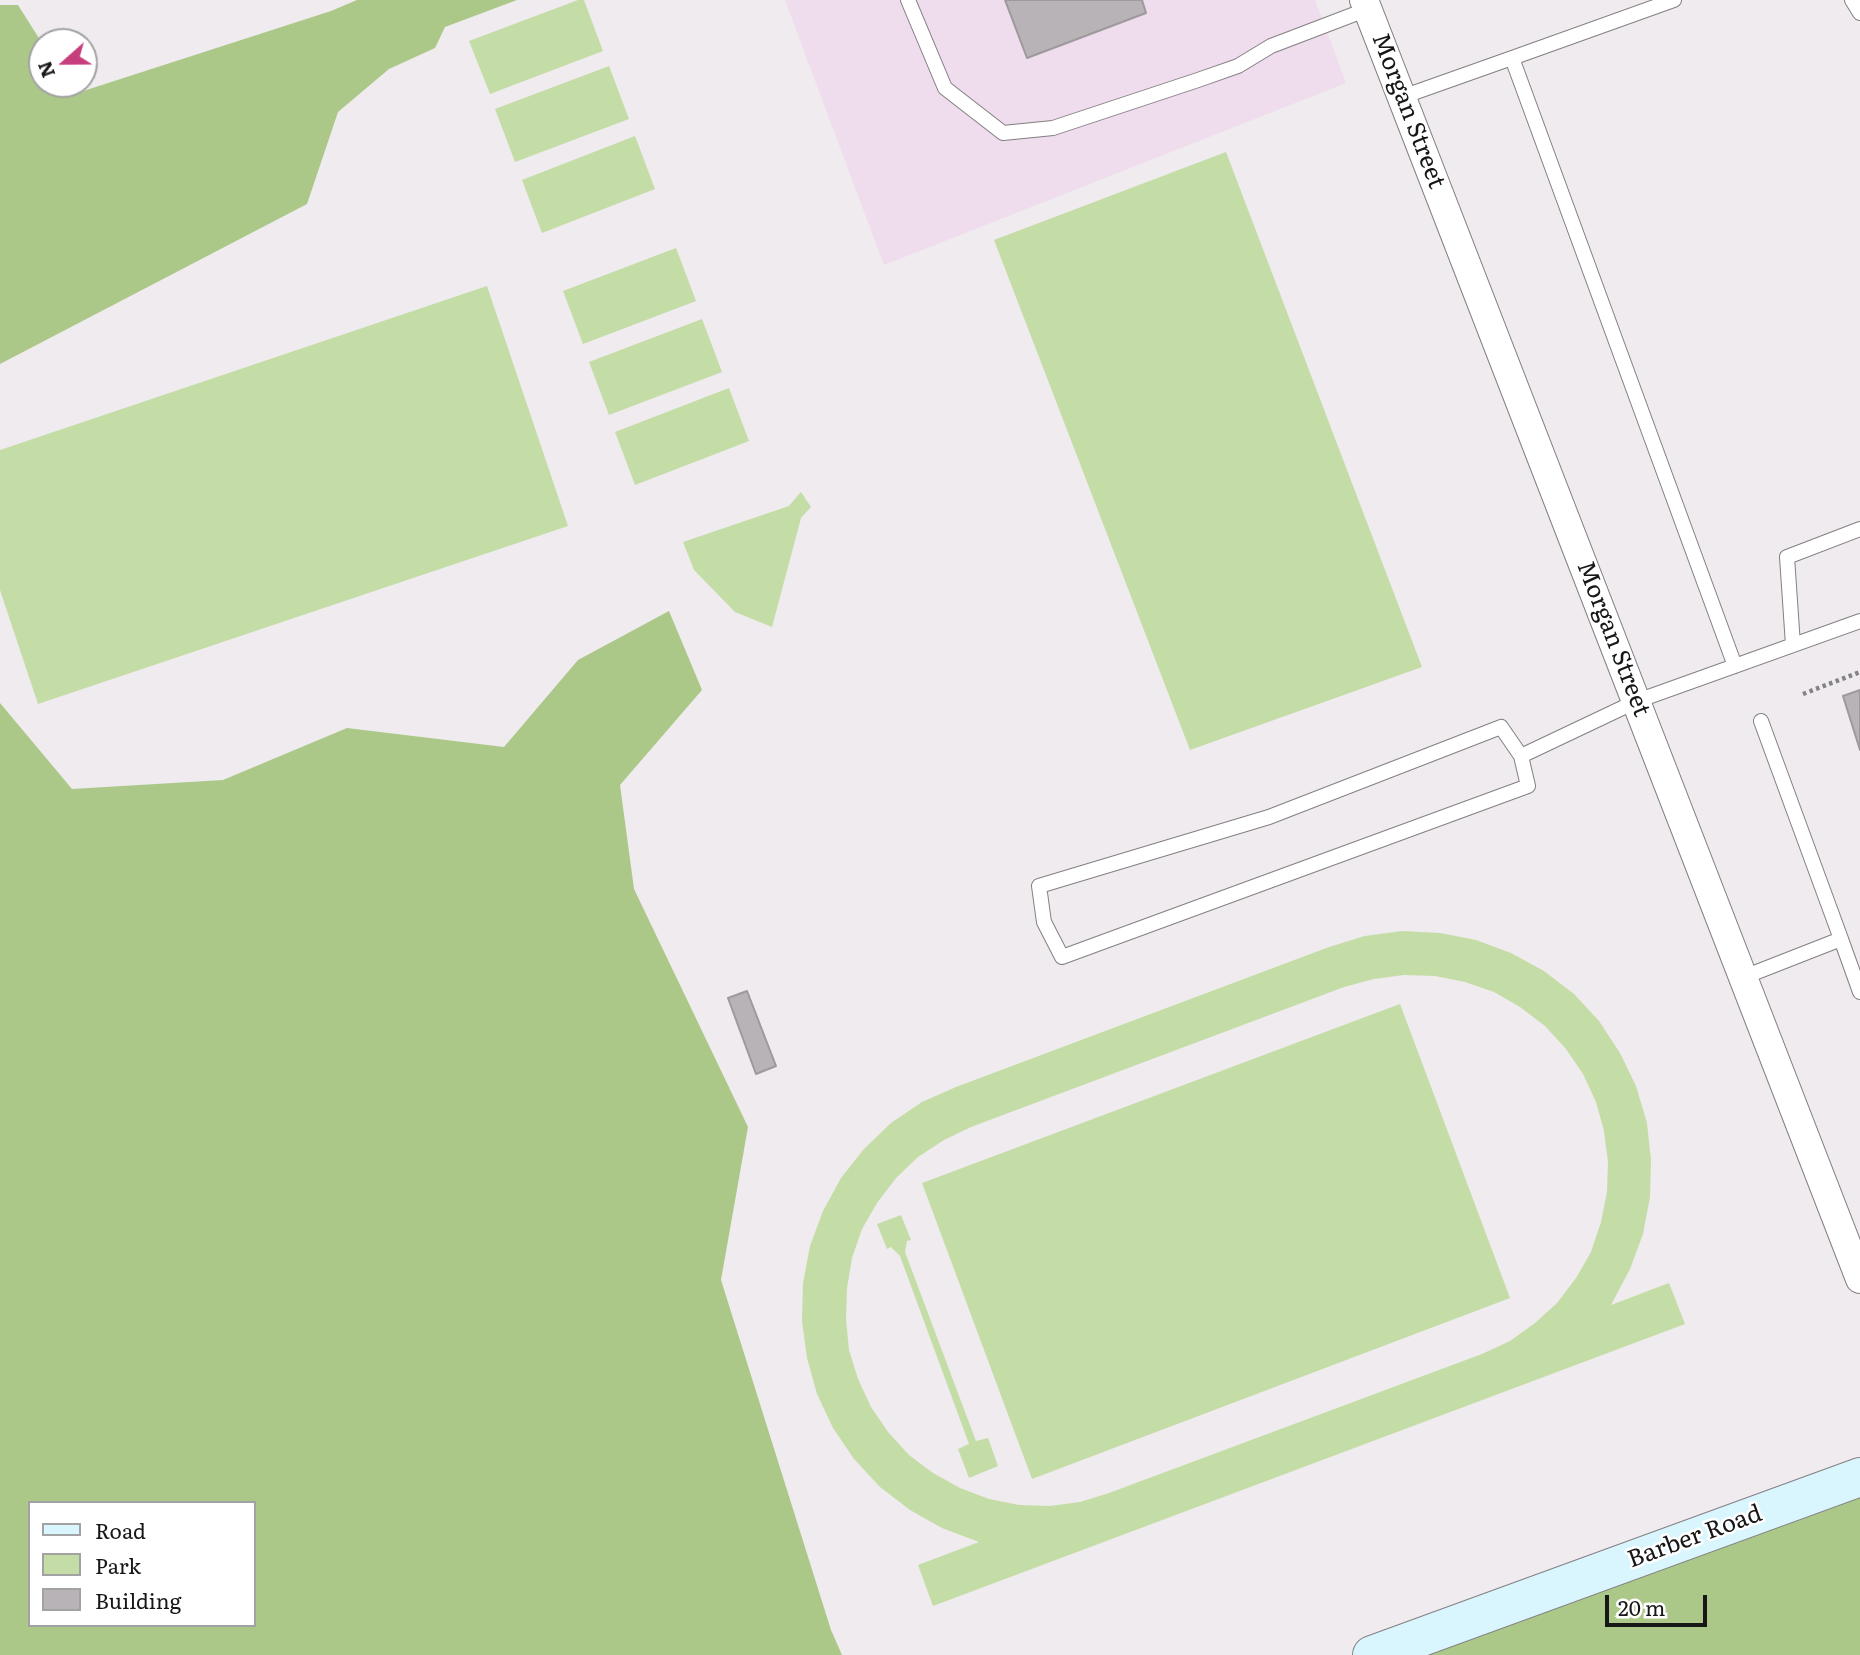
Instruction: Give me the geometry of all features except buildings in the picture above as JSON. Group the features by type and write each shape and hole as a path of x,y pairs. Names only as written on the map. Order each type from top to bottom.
{"main road":[{"name":"Barber Road","path":"1372,1655 1860,1477"}],"street":[{"name":"Morgan Street","path":"1366,4 1860,1279"}],"lane":[{"path":"908,0 945,88 1003,133 1053,128 1238,66 1271,46 1366,4"},
{"path":"1402,97 1674,0"},
{"path":"1852,0 1860,13"},
{"path":"1512,58 1735,666"},
{"path":"1793,645 1787,557 1860,529"},
{"path":"1521,756 1637,701 1860,621"},
{"path":"1761,721 1860,992"},
{"path":"1502,727 1521,756 1528,786 1062,957 1044,922 1040,886 1269,817 1502,727"},
{"path":"1744,977 1841,939"}],"path":[{"path":"1803,694 1860,672"}],"shaded area":[{"path":"785,0 1315,0 1346,83 884,265"}],"green space":[{"path":"357,0 517,0 445,27 435,48 389,69 338,112 307,204 0,364 0,5 18,5 33,28 28,28 28,98 98,98 98,86 331,11"},
{"path":"584,0 603,51 490,94 469,41"},
{"path":"609,66 629,119 515,162 495,109"},
{"path":"635,136 655,189 542,233 522,180"},
{"path":"1226,152 1422,667 1190,750 994,240"},
{"path":"676,248 696,301 583,344 563,291"},
{"path":"487,286 568,526 38,704 0,590 0,450"},
{"path":"702,319 722,372 609,415 589,362"},
{"path":"729,388 749,441 635,485 615,432"},
{"path":"801,492 811,507 801,518 772,627 735,612 694,570 683,542 789,506"},
{"path":"669,611 702,690 620,785 634,889 748,1127 721,1280 831,1630 842,1655 0,1655 0,703 72,789 223,780 347,728 504,747 578,660"},
{"path":"1402,931 1440,933 1476,940 1511,953 1544,971 1574,994 1599,1021 1620,1053 1636,1086 1647,1123 1651,1160 1650,1197 1643,1234 1630,1269 1611,1305 1669,1283 1685,1324 933,1606 918,1565 979,1542 942,1528 910,1510 880,1487 854,1459 833,1428 817,1394 807,1358 802,1321 803,1283 810,1246 823,1211 841,1178 864,1149 891,1123 922,1102 1329,947 1365,936","holes":["1404,975 1435,976 1494,992 1545,1026 1566,1049 1583,1074 1596,1102 1604,1131 1608,1162 1607,1192 1601,1222 1591,1252 1576,1278 1557,1303 1535,1323 1510,1341 1482,1354 1080,1502 1050,1506 1019,1505 989,1499 960,1488 933,1473 909,1455 888,1432 871,1407 849,1350 847,1288 852,1258 862,1229 896,1178 918,1157 971,1127 1344,987"]},
{"path":"1400,1004 1510,1298 1032,1479 922,1183"},
{"path":"901,1215 911,1240 907,1241 905,1252 976,1441 988,1438 998,1466 969,1478 958,1449 969,1444 900,1256 891,1247 887,1249 877,1224"},
{"path":"1860,1477 1860,1655 1372,1655"}]}
